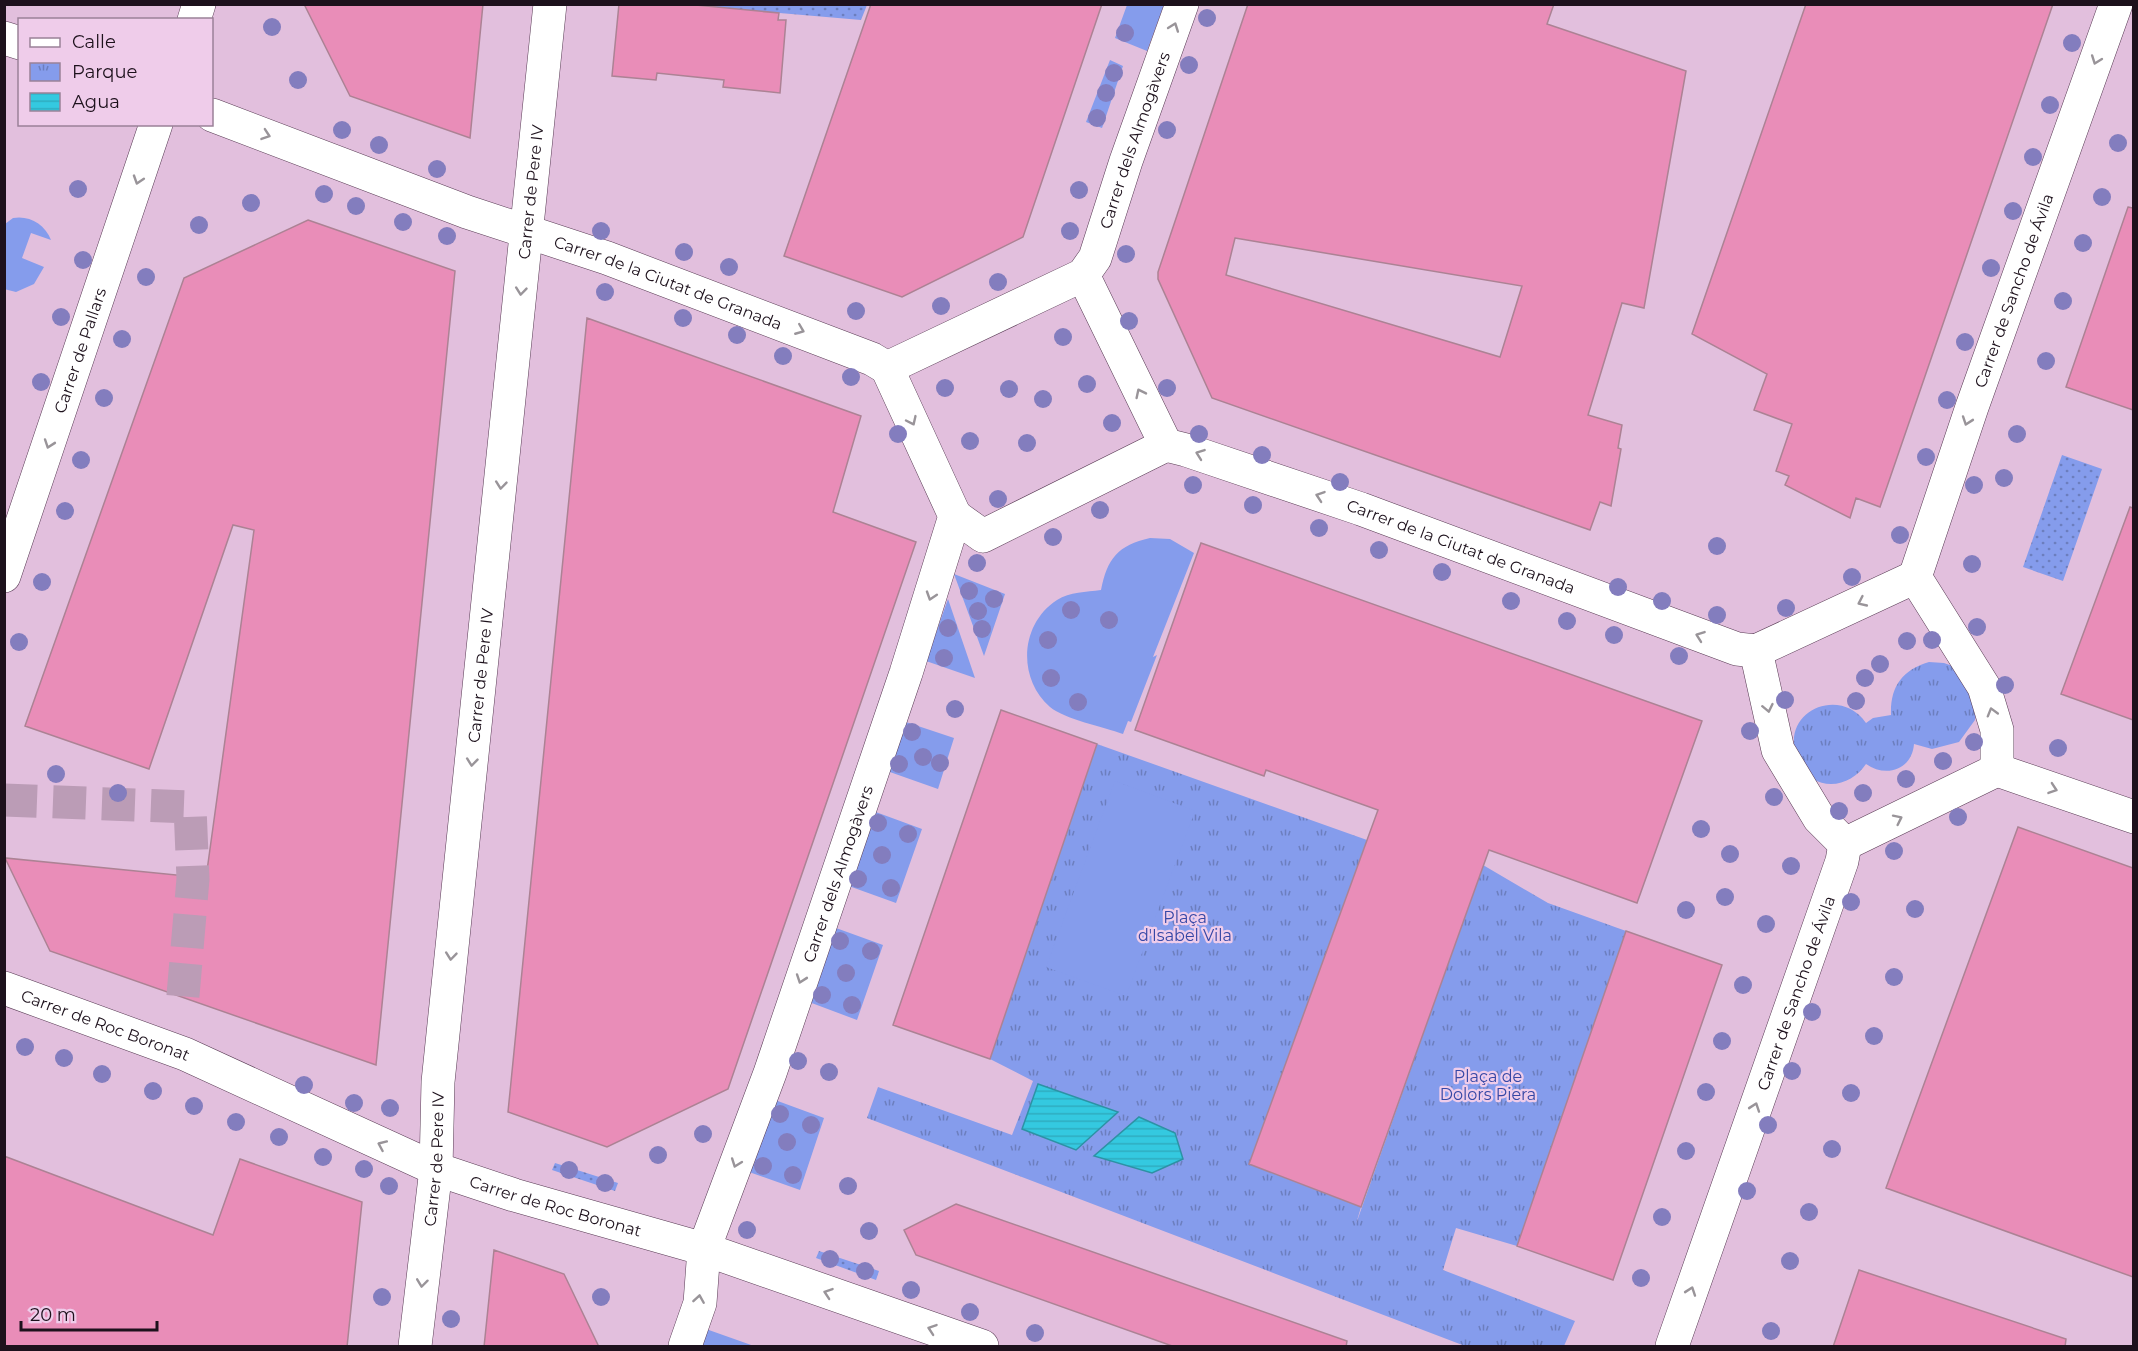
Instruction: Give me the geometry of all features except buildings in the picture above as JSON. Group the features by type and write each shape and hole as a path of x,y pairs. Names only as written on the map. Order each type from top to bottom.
{"street":[{"name":"Carrer de Pere IV","path":"415,1347 436,1169 438,1082 550,4"},
{"name":"Carrer dels Almogàvers","path":"1083,275 1095,258 1182,4"},
{"name":"Carrer de Sancho de Ávila","path":"1915,577 1976,396 2116,4"},
{"name":"Carrer de la Ciutat de Granada","path":"213,115 527,233 607,258 761,315 872,359 887,368"},
{"name":"Carrer de Pallars","path":"4,576 155,126"},
{"path":"1083,275 1166,445 983,536 952,528 887,368 1083,275"},
{"name":"Carrer de la Ciutat de Granada","path":"1166,445 1361,509 1598,600 1737,649 1756,651"},
{"name":"Carrer dels Almogàvers","path":"704,1249 770,1073 952,528"},
{"path":"1997,770 1997,730 1984,687 1915,577 1756,651 1778,750 1819,818 1845,844 1997,770 2133,817"},
{"name":"Carrer de Sancho de Ávila","path":"1672,1347 1842,861 1845,844"},
{"name":"Carrer de Roc Boronat","path":"4,988 185,1054 436,1169 514,1196 704,1249 982,1347"},
{"path":"685,1347 700,1303 704,1249"}],"green space":[{"path":"688,5 867,5 861,20"},
{"path":"1127,5 1164,5 1147,51 1115,38"},
{"path":"1110,60 1123,66 1102,128 1086,122"},
{"path":"13,218 25,218 36,222 45,229 51,240 31,233 22,258 44,267 34,284 16,292 4,289 5,224"},
{"path":"2062,455 2102,469 2063,581 2023,567"},
{"path":"1150,538 1170,539 1194,553 1153,657 1157,655 1131,722 1128,721 1123,734 1074,719 1050,707 1039,695 1032,681 1027,652 1036,623 1045,610 1067,595 1101,590 1107,570 1116,555 1130,545"},
{"path":"954,574 1005,594 984,656"},
{"path":"948,599 975,678 926,661"},
{"path":"1929,662 1944,663 1958,668 1978,706 1975,720 1959,742 1932,749 1914,744 1908,760 1897,769 1882,770 1866,764 1859,772 1841,783 1822,783 1806,773 1794,748 1795,732 1802,719 1813,710 1826,705 1840,706 1854,711 1866,723 1873,718 1891,715 1895,688 1900,681 1912,670"},
{"path":"906,722 954,738 938,789 887,771"},
{"name":"Plaça d'Isabel Vila","path":"1097,744 1367,840 1249,1164 1361,1207 1356,1224 1483,865 1548,903 1626,931 1517,1246 1456,1228 1443,1270 1575,1321 1564,1346 1465,1346 867,1118 878,1087 1012,1135 1033,1081 990,1059"},
{"path":"1115,781 1195,811 1126,996 1046,967"},
{"path":"873,811 922,829 896,903 846,885"},
{"path":"836,928 883,945 857,1020 809,1002"},
{"path":"775,1100 824,1118 800,1190 749,1172"},
{"path":"555,1163 618,1183 615,1191 552,1170"},
{"path":"819,1251 879,1271 876,1280 816,1258"},
{"path":"706,1329 754,1346 701,1346"}],"water":[{"path":"1038,1084 1118,1112 1076,1150 1022,1129"},
{"path":"1139,1117 1175,1133 1183,1159 1152,1173 1094,1156"}],"tunnel":[{"path":"4,800 190,807 193,879 182,1007"}],"park label":[{"name":"Plaça de Dolors Piera","path":"1488,1085"}]}
